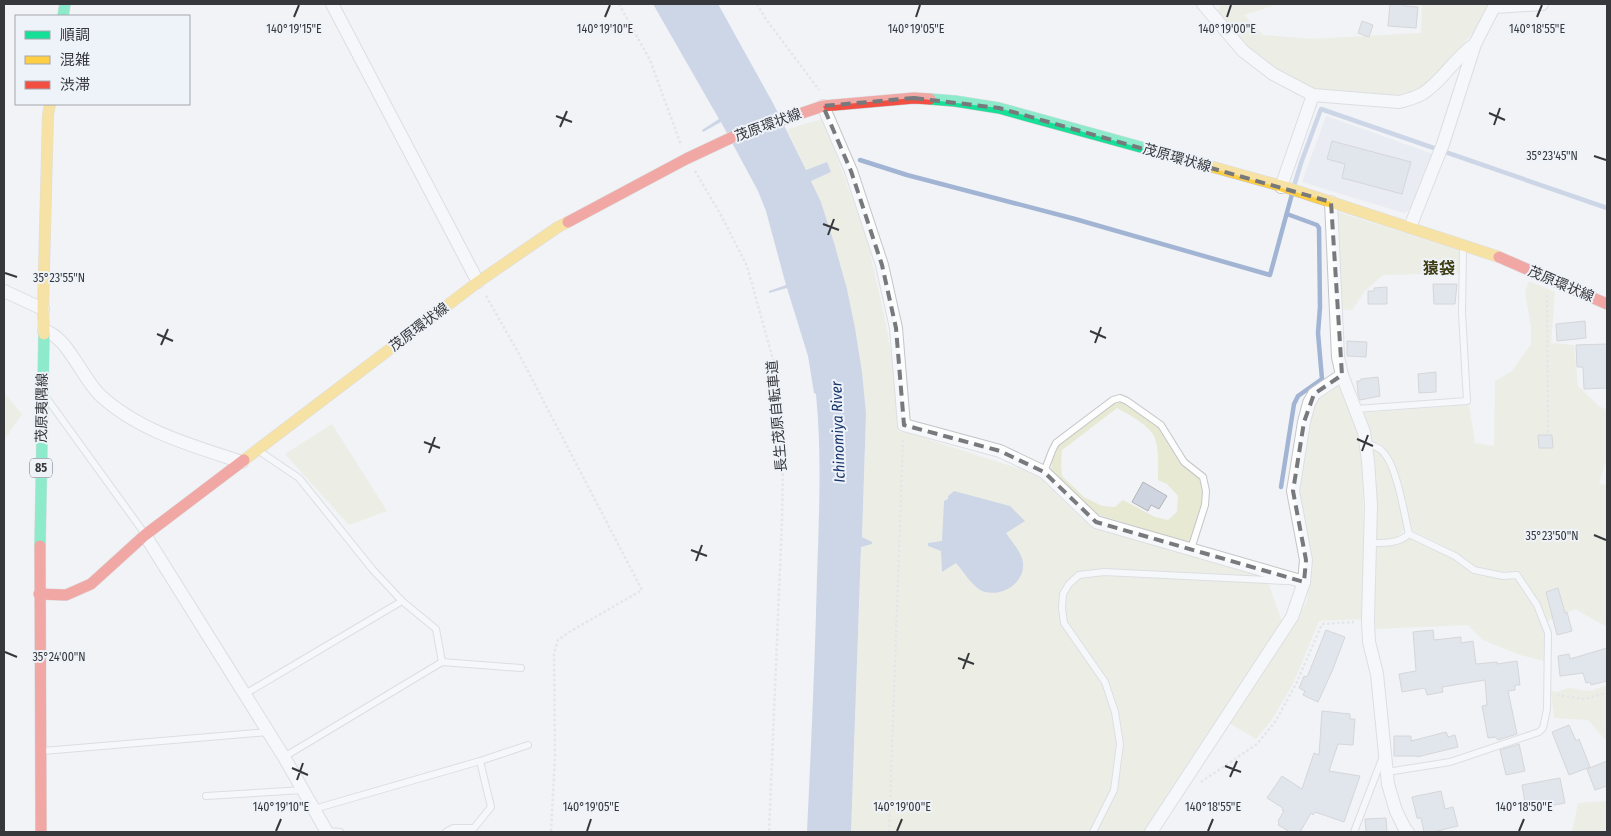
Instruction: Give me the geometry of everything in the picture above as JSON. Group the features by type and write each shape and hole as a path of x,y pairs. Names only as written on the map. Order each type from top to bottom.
{"main road":[{"name":"茂原環状線","path":"39,594 66,594 91,584 145,535 478,282 558,227 686,159 737,135 823,106 914,98 955,101 999,108 1283,187 1463,244 1607,304"},
{"name":"茂原夷隅線","path":"41,832 39,594 43,309 50,105"}],"street":[{"path":"332,4 478,282"},
{"path":"1203,4 1243,50 1273,74 1313,95 1399,102 1413,99 1423,94 1442,77 1464,51 1475,44"},
{"path":"1410,227 1443,144 1475,44 1494,6 1542,4"},
{"path":"1283,187 1313,95"},
{"path":"823,106 851,171 882,265 896,328 904,425 1000,451 1044,472 1096,522 1304,582"},
{"path":"1332,202 1338,357 1342,375 1364,432 1366,444 1371,505 1368,621 1370,642 1378,674 1388,784 1396,811 1408,832"},
{"path":"4,291 43,309"},
{"path":"44,331 51,332 60,339 99,394 117,410 184,443 242,462"},
{"path":"1151,832 1292,617 1304,582 1306,560 1293,492 1304,422 1309,403 1314,394 1342,375"},
{"path":"145,535 269,732 314,809 331,832"}],"lane":[{"path":"1356,409 1467,402 1462,313 1463,244"},
{"path":"42,391 145,535"},
{"path":"1044,472 1056,444 1113,400 1120,398 1127,401 1161,425 1184,462 1203,477 1206,491 1205,505 1191,549"},
{"path":"1366,444 1375,446 1392,463 1408,534"},
{"path":"258,450 281,464 298,478 373,570 402,602 436,629 442,662"},
{"path":"1369,543 1388,543 1404,538 1408,534"},
{"path":"1387,772 1450,762 1539,732 1543,728 1547,709 1548,633 1537,605 1517,575 1502,576 1474,570 1455,556 1408,534"},
{"path":"1093,832 1114,790 1120,744 1115,712 1105,682 1064,623 1062,594 1069,584 1079,575 1104,572 1304,582"},
{"path":"245,694 402,602"},
{"path":"284,757 442,662 521,668"},
{"path":"39,751 269,732"},
{"path":"314,809 480,761 528,745"},
{"path":"1354,832 1385,751"},
{"path":"446,832 453,828 474,828 491,807 480,761"},
{"path":"206,796 303,790"}],"path":[{"name":"長生茂原自転車道","path":"619,4 650,60 686,159 693,167 722,217 747,266 774,363 783,464 769,832"},
{"path":"758,4 765,18 818,88 823,106"},
{"path":"1547,278 1548,433"},
{"path":"478,282 518,352 642,590 558,640 554,653 555,757 551,832"},
{"path":"889,832 904,425"},
{"path":"1184,782 1199,783 1257,744 1275,722 1296,684 1322,624 1368,621"},
{"path":"1547,694 1584,699 1607,693"}],"highlighted area":[{"path":"914,98 999,108 1331,202 1342,375 1314,394 1304,422 1293,491 1306,560 1304,582 1096,522 1044,472 1000,451 904,425 896,328 882,265 851,171 823,106"}],"shaded area":[{"path":"1326,116 1433,154 1414,208 1404,213 1302,182"}],"green space":[{"path":"1221,4 1273,4 1272,6 1244,15 1263,35 1309,39 1421,33 1422,4 1487,4 1480,24 1434,79 1408,97 1314,92 1274,69 1248,49 1217,13"},
{"path":"823,119 867,239 886,324 897,388 899,432 908,433 1036,474 1092,527 1266,576 1282,622 1147,832 851,832 861,547 871,544 862,537 866,413 862,372 847,289 821,202 811,180 830,172 806,170 787,130"},
{"path":"1338,212 1459,250 1459,273 1383,275 1365,291 1352,310 1342,309"},
{"path":"1529,281 1555,292 1551,343 1574,345 1578,386 1599,406 1607,410 1607,457 1599,484 1607,485 1607,627 1575,609 1541,624 1546,635 1544,661 1520,655 1483,640 1468,625 1376,629 1374,617 1374,546 1390,546 1411,537 1447,556 1446,547 1413,531 1402,486 1394,463 1383,446 1369,440 1361,413 1469,405 1475,443 1494,446 1495,381 1512,371 1531,344 1531,327 1525,292","holes":["1518,571 1538,616 1518,580 1479,576"]},
{"path":"1338,383 1362,436 1365,619 1319,621 1293,684 1271,721 1256,739 1229,723 1307,601 1310,561 1298,489 1310,414 1317,398"},
{"path":"4,393 22,414 4,440"},
{"path":"1116,402 1122,402 1158,427 1178,460 1199,478 1204,496 1189,543 1090,512 1051,470 1053,457 1059,445","holes":["1117,408 1145,425 1155,437 1158,456 1158,480 1167,484 1178,496 1177,512 1168,520 1155,517 1123,500 1115,507 1102,506 1084,497 1062,476 1062,450"]},
{"path":"332,424 387,511 349,525 285,454"},
{"path":"1371,447 1390,465 1405,528 1398,537 1380,541 1377,540 1373,453"},
{"path":"1607,685 1607,742 1588,720 1554,718 1551,691 1556,692 1569,688 1590,691"},
{"path":"1607,801 1607,832 1572,832 1578,803"}],"water":[{"name":"Ichinomiya River","path":"653,4 718,4 774,105 806,170 827,162 831,172 811,181 821,202 835,246 855,328 866,413 862,537 872,542 872,544 861,547 851,832 807,832 820,486 816,394 814,393 808,356 787,288 769,293 769,291 786,285 766,211 758,191 721,122 703,132 702,130 719,119"},
{"path":"954,491 1010,506 1025,521 1006,533 1019,551 1023,563 1023,571 1020,577 1010,588 996,593 982,591 971,582 956,563 942,572 941,551 928,546 928,543 942,541 944,501"}],"building":[{"path":"1390,4 1418,7 1416,28 1388,26"},
{"path":"1362,21 1373,25 1369,37 1358,33"},
{"path":"1332,141 1411,162 1402,194 1342,178 1345,164 1327,159"},
{"path":"1433,284 1457,284 1455,304 1434,304"},
{"path":"1387,287 1387,304 1368,304 1368,291 1374,291 1374,288"},
{"path":"1585,321 1586,338 1557,341 1556,324"},
{"path":"1347,341 1367,342 1366,357 1347,356"},
{"path":"1607,344 1607,388 1584,389 1583,367 1577,367 1576,345"},
{"path":"1436,372 1436,392 1419,393 1418,374"},
{"path":"1378,377 1380,396 1360,400 1357,381"},
{"path":"1538,435 1552,435 1553,448 1539,448"},
{"path":"1143,482 1167,496 1159,509 1151,505 1148,511 1132,502"},
{"path":"1558,588 1572,631 1557,635 1546,592"},
{"path":"1326,630 1345,637 1318,702 1303,695 1305,691 1299,688 1304,676 1308,675"},
{"path":"1433,630 1434,640 1461,637 1461,643 1473,641 1476,664 1497,662 1497,664 1517,661 1520,685 1515,685 1515,690 1508,691 1517,734 1498,740 1495,737 1488,738 1482,706 1487,705 1485,680 1442,687 1443,692 1427,695 1425,688 1402,692 1399,674 1416,671 1413,632"},
{"path":"1607,648 1607,681 1591,685 1590,682 1586,683 1583,673 1560,676 1558,656 1569,654 1570,659"},
{"path":"1322,711 1350,714 1350,719 1355,719 1353,745 1338,744 1329,771 1360,776 1344,822 1315,812 1313,815 1311,813 1300,832 1290,832 1278,825 1278,821 1284,811 1282,810 1283,808 1267,798 1282,776 1302,789 1314,753 1319,755"},
{"path":"1569,725 1576,741 1579,739 1590,767 1569,775 1552,732"},
{"path":"1446,732 1448,737 1455,735 1458,747 1417,757 1394,756 1394,736 1411,736 1411,741"},
{"path":"1519,744 1525,771 1506,775 1500,750"},
{"path":"1607,761 1607,786 1595,790 1587,769"},
{"path":"1560,778 1565,803 1549,806 1548,804 1526,809 1522,785"},
{"path":"1441,791 1445,809 1453,807 1458,826 1433,832 1424,832 1421,818 1417,818 1412,797"},
{"path":"1386,818 1387,832 1366,832 1365,819"}],"waterway":[{"path":"1294,186 1321,109 1607,208"},
{"path":"860,160 907,175 1075,219 1270,275 1292,194"},
{"path":"1281,487 1294,404 1298,396 1322,379 1318,333 1320,307 1319,228 1317,225 1287,214"}],"traffic: fast":[{"path":"63,15 65,4"},
{"path":"930,99 999,108 1177,157"},
{"path":"40,546 44,334"}],"traffic: slow":[{"path":"44,334 43,309 50,105"},
{"path":"1177,157 1285,187 1499,257"},
{"path":"244,460 478,282 568,222"}],"traffic: jam":[{"path":"568,222 686,159 737,135 823,106 914,98 930,99"},
{"path":"1499,257 1607,304"},
{"path":"39,594 66,595 91,584 145,535 244,460"},
{"path":"40,546 41,832"}],"district":[{"name":"猿袋","path":"1439,268"}]}
